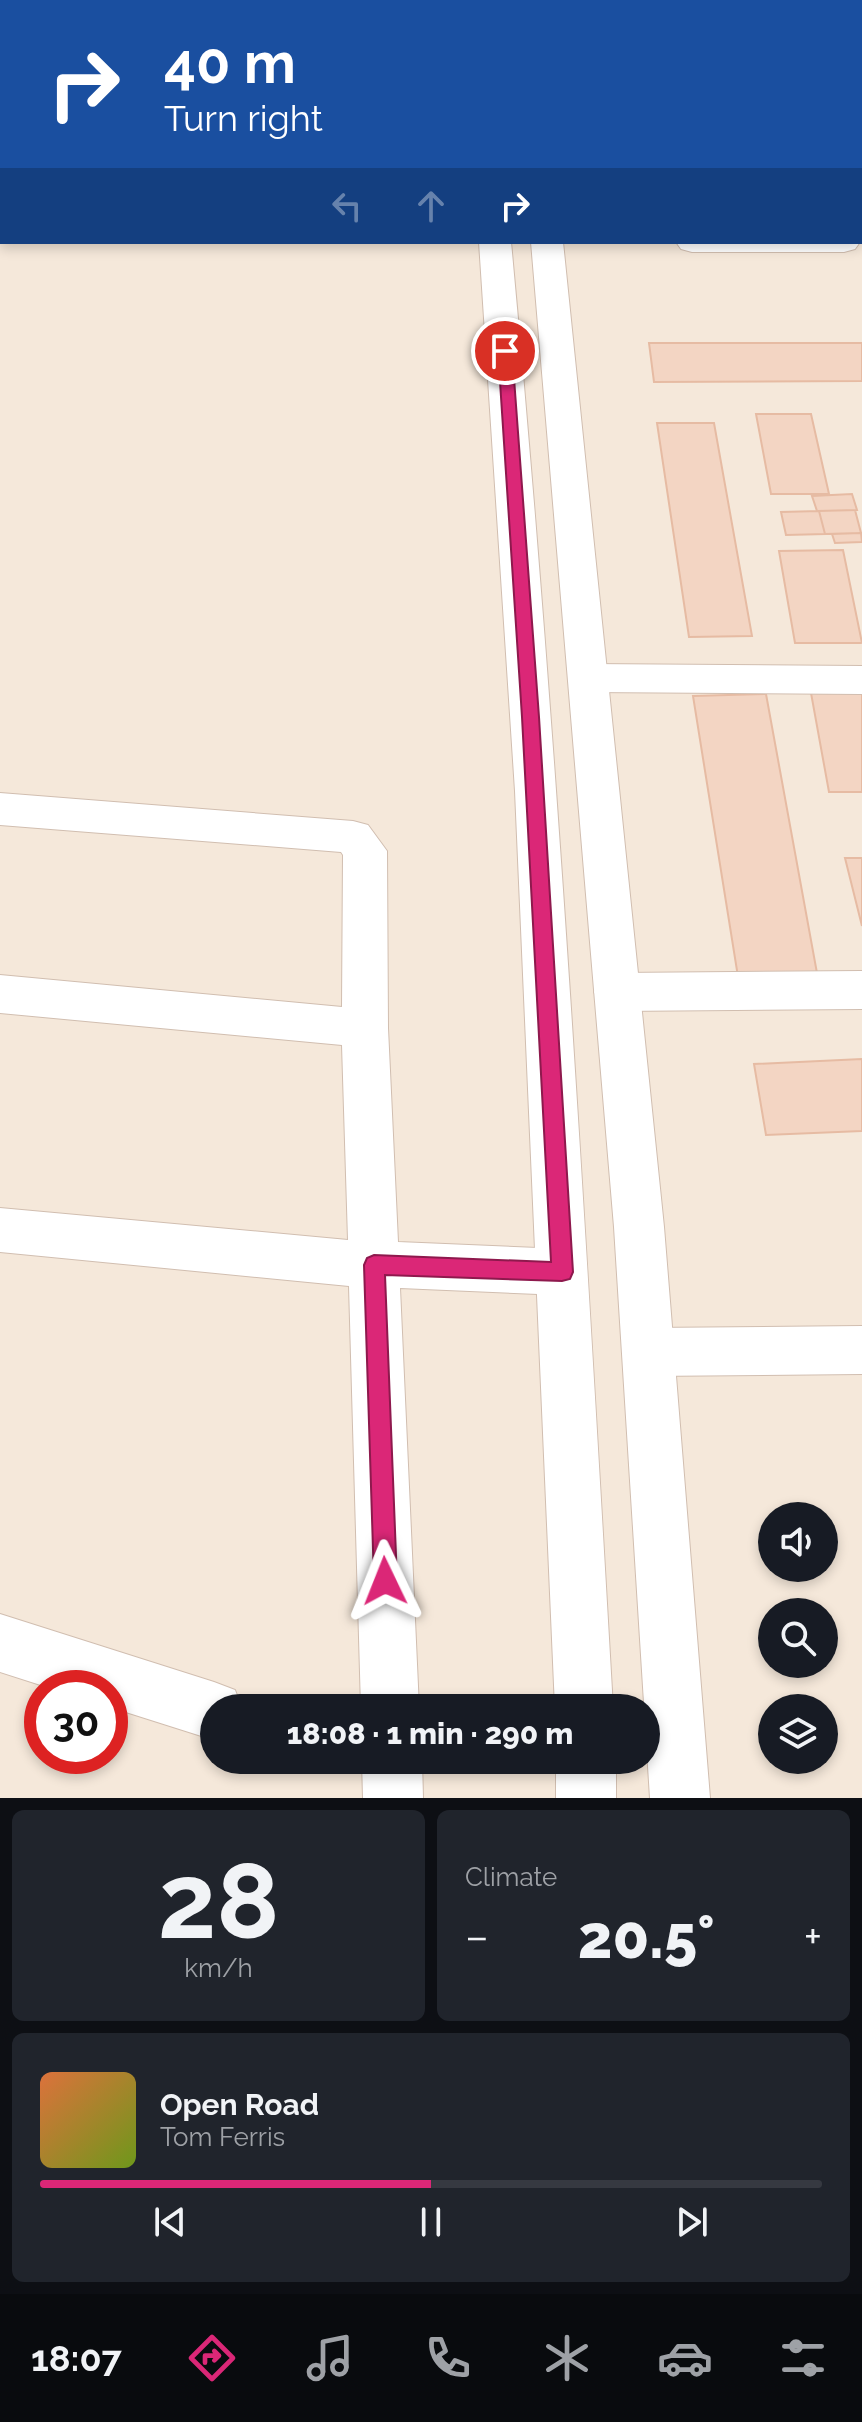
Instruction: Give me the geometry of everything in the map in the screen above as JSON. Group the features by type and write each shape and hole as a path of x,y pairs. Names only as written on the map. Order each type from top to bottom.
{"street":[{"path":"495,244 512,433 562,1272 583,1694"},
{"path":"547,244 648,1352 680,1798"},
{"path":"588,678 862,680"},
{"path":"0,809 353,837 365,851 365,1028 389,1694"},
{"path":"617,992 862,990"},
{"path":"0,994 365,1028"},
{"path":"0,1230 374,1265 562,1272"},
{"path":"648,1352 862,1350"},
{"path":"0,1643 200,1707"},
{"path":"586,1774 586,1798"}],"shaded area":[{"path":"0,244 862,244 862,1798 0,1798"}],"building":[{"path":"649,343 862,343 862,381 654,382"},
{"path":"756,414 811,414 829,494 771,494"},
{"path":"657,423 714,423 752,636 689,637"},
{"path":"852,494 857,510 817,511 812,496"},
{"path":"855,510 861,533 825,534 819,511"},
{"path":"819,511 825,534 786,535 781,512"},
{"path":"861,533 862,542 835,543 832,534"},
{"path":"843,550 862,643 795,643 779,551"},
{"path":"809,682 862,682 862,792 829,792"},
{"path":"766,694 819,984 739,983 693,696"},
{"path":"845,858 862,858 862,926"},
{"path":"862,1059 862,1131 766,1135 754,1064"}],"route":[{"path":"385,1581 374,1265 562,1272 531,717 505,351"}]}
